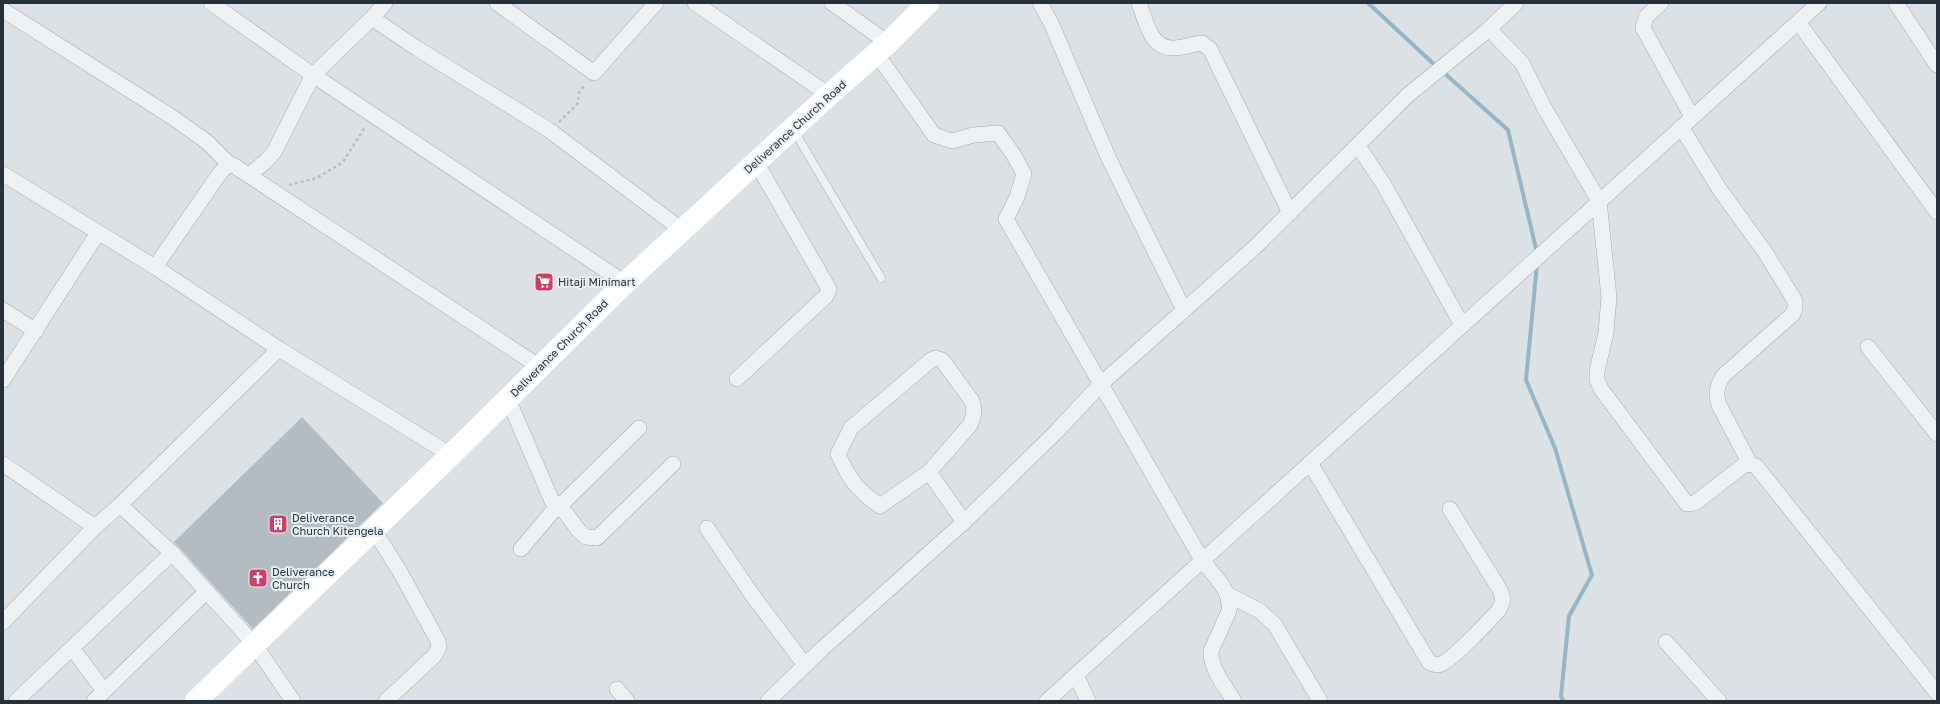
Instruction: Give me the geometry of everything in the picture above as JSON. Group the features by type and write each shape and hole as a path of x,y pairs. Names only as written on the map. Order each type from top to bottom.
{"street":[{"path":"211,3 313,75 625,283"},
{"path":"249,175 265,162 274,152 313,75 372,18 385,3"},
{"path":"497,3 594,73 656,3"},
{"path":"695,3 829,94"},
{"path":"832,3 882,48 934,134 952,141 973,136 998,133 1013,154 1024,174 1017,197 1006,219 1202,560 1227,594 1230,604 1229,611 1211,651 1210,657 1234,701"},
{"name":"Deliverance Church Road","path":"196,701 451,455 625,283 829,94 882,48 928,3"},
{"path":"1040,3 1051,23 1109,159 1184,310"},
{"path":"1139,3 1151,36 1158,44 1166,48 1175,48 1202,43 1210,49 1290,213"},
{"path":"768,701 805,665 964,522 1056,432 1101,384 1254,247 1408,95 1490,29 1516,3"},
{"path":"1661,3 1646,17 1643,28 1692,116"},
{"path":"1047,701 1818,3"},
{"path":"1896,3 1937,65"},
{"path":"3,10 54,40 172,117 207,142 229,164 237,167 540,367"},
{"path":"372,18 418,49 549,130 682,230"},
{"path":"1798,22 1937,212"},
{"path":"1490,29 1522,63 1546,109 1599,201 1609,297 1606,333 1597,371 1597,380 1601,389 1687,504 1695,503 1744,465 1750,464 1756,466 1937,693"},
{"path":"1681,127 1720,190 1765,252 1795,301 1796,308 1793,314 1723,376 1717,387 1716,397 1719,405 1750,464"},
{"path":"1358,146 1384,185 1462,325"},
{"path":"737,379 826,296 829,289 756,162"},
{"path":"155,267 220,173 229,164"},
{"path":"3,174 155,267 279,349 451,455"},
{"path":"3,380 98,233"},
{"path":"3,310 36,331"},
{"path":"1868,347 1937,434"},
{"path":"3,622 95,527 120,505 279,349"},
{"path":"936,358 942,360 972,401 974,416 970,425 928,472 880,506 863,494 847,476 838,454 851,428 930,360 936,358"},
{"path":"508,399 552,501 559,504 579,531 586,537 597,538 673,464"},
{"path":"522,549 559,504 564,502 639,428"},
{"path":"1310,463 1430,662 1436,665 1442,664 1452,656 1498,611 1503,604 1503,597 1500,590 1450,509"},
{"path":"3,464 95,527"},
{"path":"928,472 964,522"},
{"path":"120,505 172,553 254,644 293,701"},
{"path":"706,528 753,596 805,665"},
{"path":"373,529 399,570 438,641 439,648 434,656 386,701"},
{"path":"16,701 172,553"},
{"path":"72,648 99,696 206,592"},
{"path":"1227,594 1260,611 1275,624 1320,701"},
{"path":"1666,642 1720,701"},
{"path":"1076,675 1088,701"},
{"path":"617,689 627,701"}],"lane":[{"path":"793,128 881,278"}],"path":[{"path":"549,130 578,103 583,87 594,73"},
{"path":"275,192 287,186 317,178 343,162 373,115"}],"building":[{"name":"Deliverance Church Kitengela","path":"302,417 383,503 253,629 174,542"}],"waterway":[{"path":"1368,3 1437,67"},
{"path":"1442,71 1508,130 1537,253"},
{"path":"1537,264 1526,380 1555,448 1592,575 1569,616 1561,696 1563,701"}],"place":[{"name":"Hitaji Minimart","path":"544,282"},
{"name":"Deliverance Church Kitengela","path":"278,524"},
{"name":"Deliverance Church","path":"258,578"}]}
